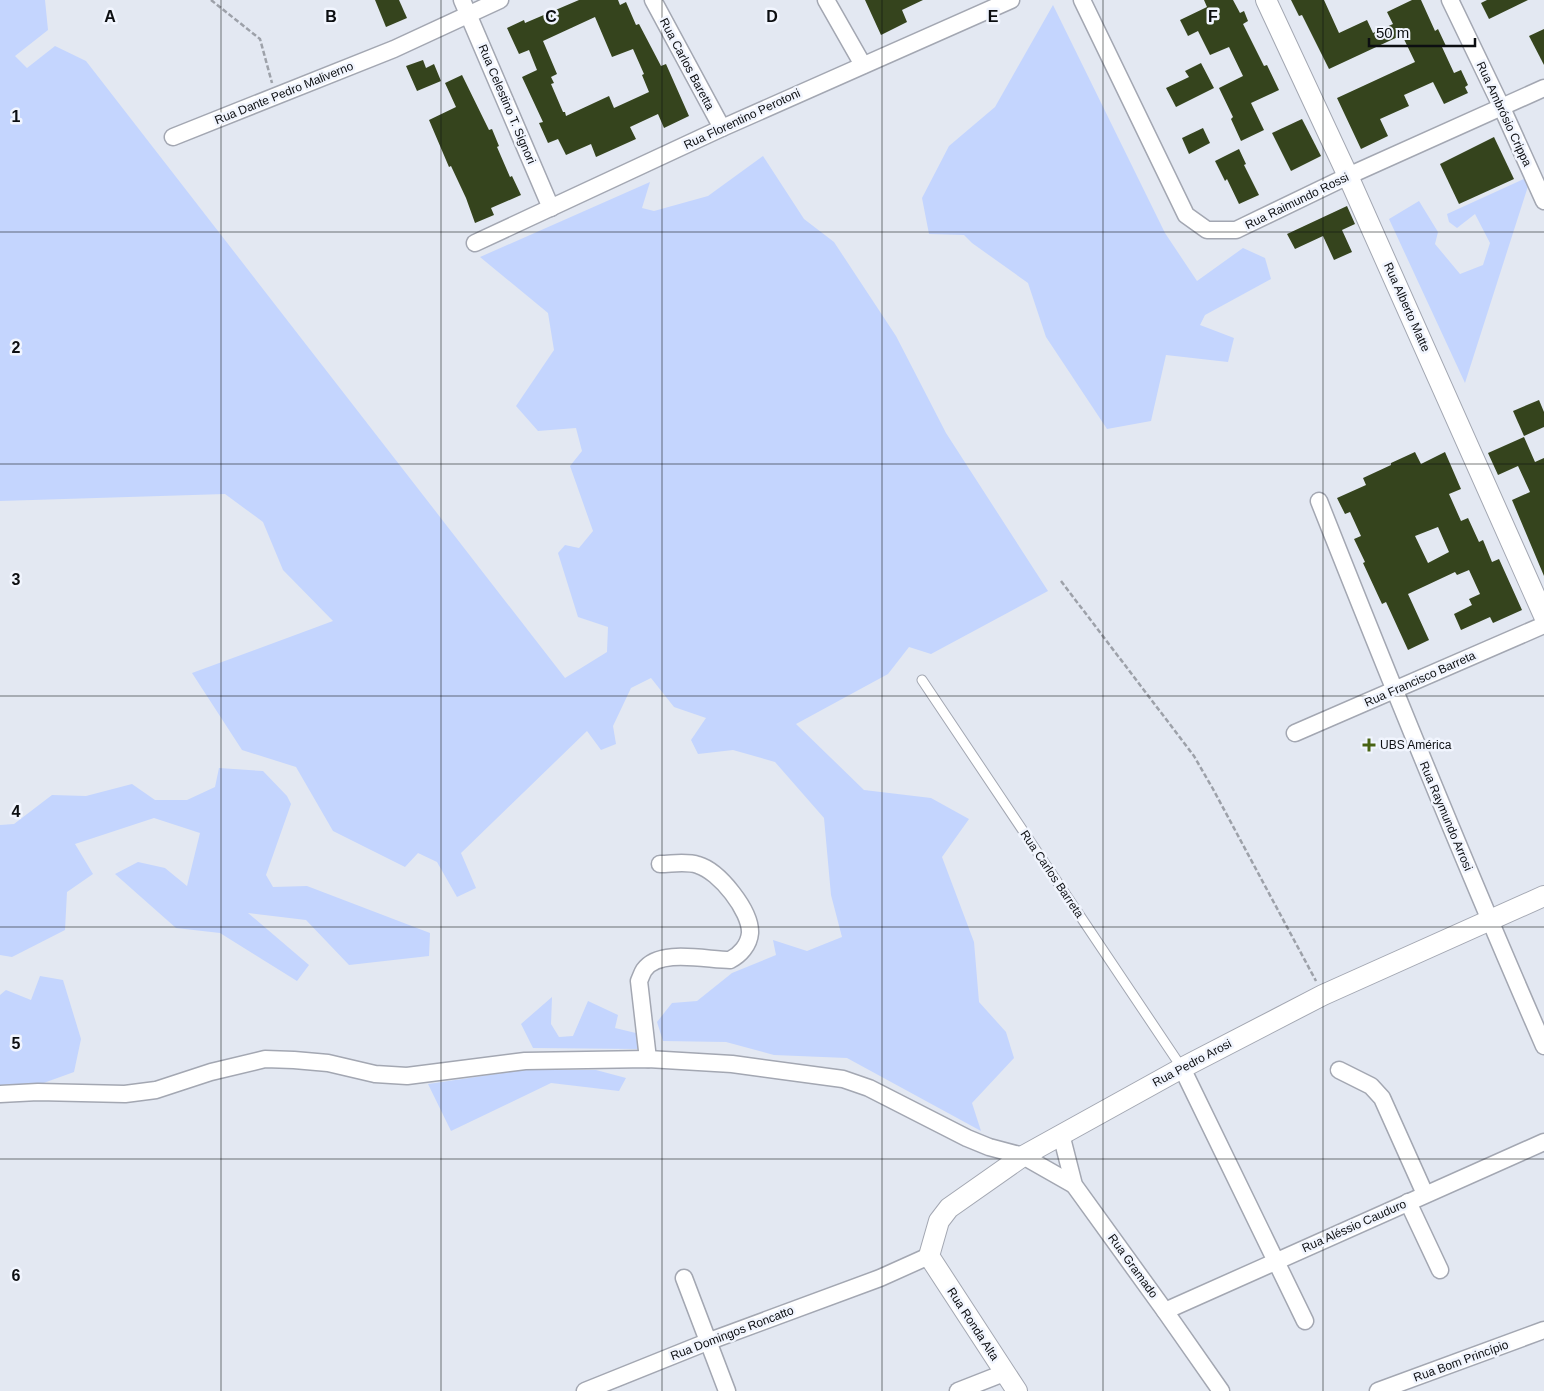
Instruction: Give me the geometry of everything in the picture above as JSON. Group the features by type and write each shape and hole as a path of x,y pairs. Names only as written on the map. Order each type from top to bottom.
{"street":[{"name":"Rua Dante Pedro Maliverno","path":"173,137 394,49 465,7 500,0"},
{"name":"Rua Carlos Baretta","path":"653,0 722,128"},
{"path":"826,0 863,65"},
{"name":"Rua Florentino Perotoni","path":"475,243 722,128 1011,0"},
{"name":"Rua Raimundo Rossi","path":"1082,0 1186,215 1207,230 1236,230 1348,176 1544,88"},
{"name":"Rua Alberto Matte","path":"1266,0 1348,176 1544,616"},
{"name":"Rua Ambrósio Crippa","path":"1450,0 1544,201"},
{"name":"Rua Celestino T. Signori","path":"465,7 551,208"},
{"name":"Rua Raymundo Arrosi","path":"1319,500 1394,690 1489,920 1544,1046"},
{"name":"Rua Francisco Barreta","path":"1295,733 1544,625"},
{"path":"648,1059 639,981 644,969 660,959 679,957 730,960 737,956 744,948 750,934 748,920 739,903 728,887 715,874 700,865 687,863 660,864"},
{"name":"Rua Pedro Arosi","path":"929,1256 939,1221 950,1208 1023,1156 1182,1068 1323,995 1544,896"},
{"path":"0,1094 38,1092 125,1094 156,1090 211,1072 265,1059 328,1063 375,1074 407,1076 525,1061 648,1059 732,1064 843,1079 869,1088 968,1138 989,1147 1023,1156 1074,1185"},
{"path":"1182,1068 1305,1321"},
{"path":"1339,1070 1371,1086 1382,1098 1425,1194"},
{"name":"Rua Gramado","path":"1061,1134 1074,1185 1221,1391"},
{"name":"Rua Aléssio Cauduro","path":"1165,1310 1544,1142"},
{"path":"1408,1202 1440,1270"},
{"name":"Rua Domingos Roncatto","path":"585,1391 707,1342 880,1278 929,1256"},
{"name":"Rua Ronda Alta","path":"929,1256 1004,1373 1018,1391"},
{"path":"684,1278 727,1391"},
{"name":"Rua Bom Princípio","path":"1378,1391 1544,1330"},
{"path":"958,1391 1004,1373"}],"lane":[{"name":"Rua Carlos Barreta","path":"922,680 1182,1068"}],"path":[{"path":"212,0 260,40 275,96"},
{"path":"1061,581 1194,756 1323,995"}],"shaded area":[{"path":"0,0 45,0 48,30 15,56 27,68 55,46 86,61 565,678 607,652 608,627 578,617 558,553 565,545 579,548 593,531 570,466 582,451 576,428 538,431 516,406 554,350 548,313 480,257 650,182 642,208 654,211 708,196 763,156 804,219 834,242 896,336 946,433 1048,591 931,654 909,647 888,674 796,724 864,790 931,798 969,819 942,857 974,942 979,1002 1006,1032 1014,1058 972,1103 981,1131 847,1058 774,1055 726,1042 663,1041 657,1022 672,1003 697,1001 732,973 776,955 773,940 807,951 842,937 831,895 824,818 775,762 733,750 698,754 691,740 706,718 674,707 651,678 631,688 613,726 616,744 601,750 587,731 461,853 476,888 457,897 437,862 418,853 405,867 333,831 296,767 242,750 192,673 333,621 283,570 263,522 225,494 0,501"},
{"path":"1053,5 1165,233 1197,281 1243,248 1265,258 1271,279 1205,315 1200,325 1234,338 1228,362 1166,355 1151,421 1107,429 1046,337 1028,283 972,243 964,235 929,234 922,198 949,146 995,107"},
{"path":"1526,178 1529,183 1465,383 1389,219 1419,201 1438,232 1435,244 1460,274 1483,265 1490,243 1475,214 1457,228 1449,222 1447,214"},
{"path":"219,768 263,771 287,796 291,804 266,875 273,887 307,886 430,933 429,956 349,965 306,920 248,913 309,965 297,981 220,933 176,928 115,874 138,862 165,868 187,886 200,833 154,818 75,844 93,874 67,892 65,930 12,957 0,955 0,825 14,824 52,795 86,796 132,784 155,800 187,800 215,787"},
{"path":"40,976 63,980 81,1039 74,1072 38,1085 0,1085 0,995 6,990 31,1000"},
{"path":"552,997 551,1024 559,1037 573,1036 588,1001 618,1015 615,1028 640,1034 639,1049 533,1048 521,1024"},
{"path":"523,1070 596,1070 626,1078 619,1091 551,1083 451,1131 428,1084"}],"building":[{"path":"375,0 399,0 407,18 386,27"},
{"path":"579,0 618,0 620,5 626,2 636,25 639,24 661,66 666,64 689,116 664,128 658,114 630,127 636,139 596,157 591,144 566,155 558,139 548,143 539,123 543,122 522,77 537,70 529,50 519,54 507,28 524,20 525,23","holes":["595,17 612,57 633,49 644,74 642,75 649,92 614,108 609,96 566,116 551,84 554,83 551,77 557,74 543,41"]},
{"path":"865,0 923,0 902,10 907,22 881,35"},
{"path":"1204,0 1233,0 1240,13 1244,11 1248,21 1243,24 1264,66 1267,65 1279,90 1251,103 1264,130 1241,141 1231,119 1233,117 1219,88 1243,76 1229,47 1210,55 1198,31 1188,36 1180,20 1207,7"},
{"path":"1291,0 1324,0 1339,33 1367,20 1373,33 1393,24 1387,12 1412,0 1421,0 1435,31 1438,29 1446,46 1442,47 1454,73 1461,70 1468,85 1465,87 1468,93 1444,104 1433,82 1404,95 1409,106 1380,119 1388,136 1361,149 1337,98 1415,62 1402,35 1329,69 1302,15 1299,16"},
{"path":"1487,0 1528,0 1489,19 1481,3"},
{"path":"1544,29 1544,65 1529,36"},
{"path":"423,60 426,68 434,64 441,81 417,91 406,66"},
{"path":"1201,63 1214,88 1176,107 1166,88 1189,77 1185,71"},
{"path":"462,75 489,130 492,129 499,146 497,147 510,177 512,176 521,195 491,208 494,215 475,223 466,198 451,166 449,167 429,120 456,107 445,83"},
{"path":"1302,119 1321,156 1291,171 1272,133"},
{"path":"1203,128 1210,143 1189,154 1182,138"},
{"path":"1494,137 1514,179 1459,204 1440,164"},
{"path":"1239,149 1246,164 1244,165 1259,195 1239,204 1227,179 1225,181 1215,161"},
{"path":"1347,206 1355,224 1342,230 1352,252 1334,260 1323,236 1295,249 1287,234"},
{"path":"1539,400 1544,412 1544,427 1524,436 1513,411"},
{"path":"1524,437 1535,462 1544,458 1544,576 1512,500 1530,492 1518,466 1498,475 1488,453"},
{"path":"1415,452 1421,464 1445,452 1461,489 1449,494 1461,521 1468,518 1479,542 1483,540 1492,562 1499,559 1522,610 1493,623 1490,617 1461,630 1454,614 1472,605 1469,599 1480,594 1469,570 1457,575 1455,572 1408,594 1429,640 1408,650 1386,602 1382,604 1363,563 1365,562 1354,539 1361,536 1350,512 1345,514 1337,498 1366,485 1363,478 1391,465 1391,463","holes":["1438,527 1449,552 1428,563 1415,536"]}],"place":[{"name":"UBS América","path":"1369,745"}]}
